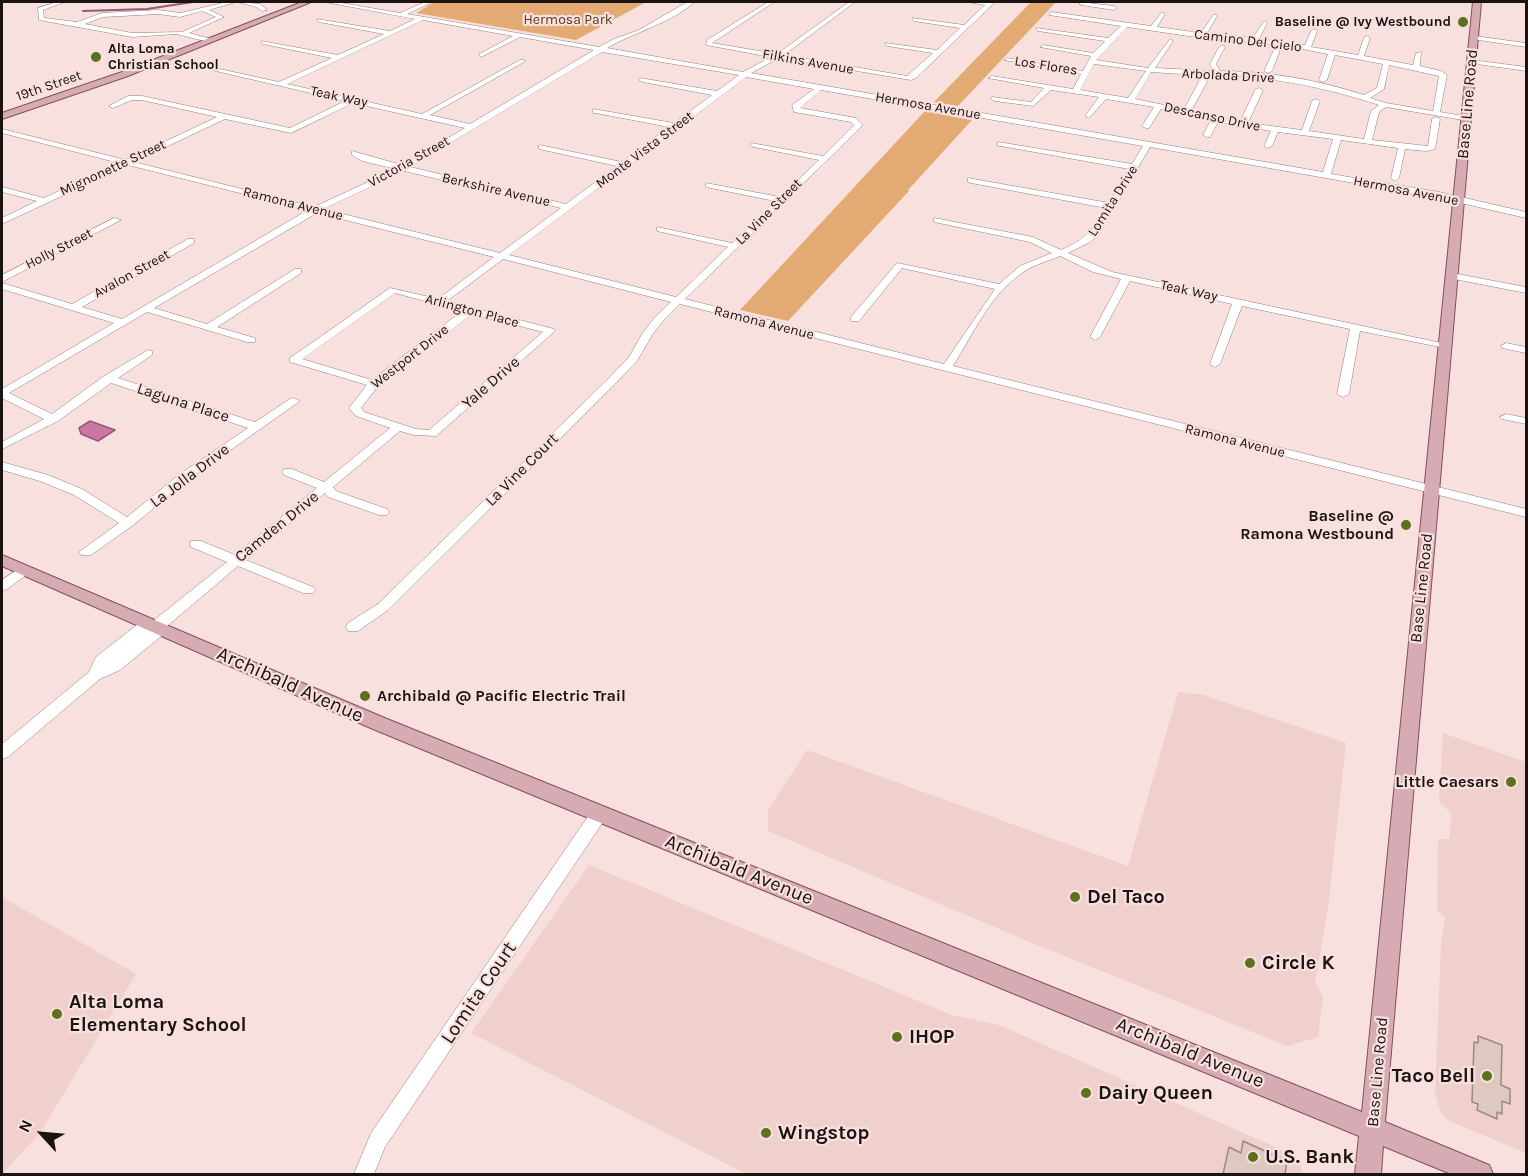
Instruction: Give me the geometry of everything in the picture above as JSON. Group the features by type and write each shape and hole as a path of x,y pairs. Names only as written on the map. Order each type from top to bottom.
{"main road":[{"name":"19th Street","path":"2,117 125,74 307,2"},
{"name":"Base Line Road","path":"1368,1174 1418,618 1433,491 1460,200 1461,119 1472,62 1476,2"},
{"name":"Archibald Avenue","path":"2,560 350,712 1480,1174"}],"street":[{"path":"62,2 40,9 41,19 132,35 170,32 211,39"},
{"path":"78,24 102,15 158,12 175,15 232,2"},
{"path":"241,2 258,5 264,10"},
{"name":"Hermosa Avenue","path":"328,2 1147,145 1327,173 1527,215"},
{"path":"402,14 429,2"},
{"name":"Victoria Street","path":"2,393 316,210 403,168 616,40 641,31 691,2"},
{"name":"Filkins Avenue","path":"771,2 709,41 708,44 908,78 913,76 937,52"},
{"name":"Monte Vista Street","path":"440,302 746,74 778,56 852,2"},
{"path":"971,2 991,3"},
{"path":"887,44 937,52 991,3"},
{"path":"1081,3 1116,6 1103,22"},
{"path":"182,34 221,17 188,7"},
{"name":"Camino Del Cielo","path":"1052,14 1202,36 1280,43 1443,75 1432,147"},
{"path":"1152,29 1162,14"},
{"path":"1202,36 1214,16"},
{"path":"281,84 423,18"},
{"path":"914,19 964,27"},
{"path":"319,20 391,33"},
{"path":"1255,40 1264,23"},
{"path":"1076,92 1093,58 1125,25"},
{"path":"1038,29 1110,40"},
{"path":"1307,48 1314,31"},
{"path":"481,55 520,35"},
{"path":"1360,59 1367,38"},
{"path":"1474,39 1527,45"},
{"path":"1130,100 1170,41"},
{"path":"263,42 339,57"},
{"path":"1268,71 1280,43"},
{"name":"Arbolada Drive","path":"1043,47 1149,71 1259,75 1317,84 1385,105 1461,119"},
{"path":"1218,73 1213,64 1222,47"},
{"path":"1323,80 1332,53"},
{"path":"1416,69 1419,53"},
{"name":"Los Flores","path":"1007,60 1085,73"},
{"path":"423,116 522,61"},
{"path":"1472,62 1527,69"},
{"path":"1364,98 1380,89 1386,64"},
{"name":"Teak Way","path":"206,68 472,127"},
{"path":"1185,113 1203,82 1200,76"},
{"name":"Descanso Drive","path":"992,78 1130,100 1243,125 1426,149 1432,147"},
{"path":"643,80 719,94"},
{"name":"La Vine Street","path":"678,302 859,125 859,122 854,120 797,110 795,107 820,87"},
{"path":"995,99 1033,104 1049,87"},
{"path":"1243,125 1259,90"},
{"path":"1089,116 1104,96"},
{"path":"113,106 131,98 142,98 291,131 353,100"},
{"path":"1305,133 1316,101"},
{"path":"1368,140 1374,112 1385,105 1416,113 1461,119"},
{"path":"1146,126 1159,106"},
{"path":"596,111 675,126"},
{"name":"Mignonette Street","path":"2,221 225,116"},
{"path":"1207,135 1215,120"},
{"path":"1268,146 1275,130"},
{"name":"Ramona Avenue","path":"2,131 1527,513"},
{"path":"1327,173 1338,136"},
{"path":"1001,144 1134,167"},
{"path":"754,145 823,158"},
{"name":"Lomita Drive","path":"946,369 1001,287 1013,275 1027,266 1088,242 1147,145"},
{"path":"1395,178 1401,146"},
{"path":"542,147 626,165"},
{"name":"Berkshire Avenue","path":"355,153 365,159 569,207"},
{"path":"971,180 1112,206"},
{"path":"709,184 781,200"},
{"path":"2,189 45,201"},
{"name":"Holly Street","path":"2,279 117,220"},
{"name":"Teak Way","path":"937,220 1033,240 1096,270 1127,278 1446,347"},
{"path":"660,228 735,246"},
{"name":"Avalon Street","path":"74,307 191,241"},
{"path":"855,319 900,265 1001,287"},
{"path":"209,327 298,271"},
{"path":"1452,276 1527,290"},
{"path":"1095,337 1127,278"},
{"path":"2,286 122,322"},
{"name":"Arlington Place","path":"374,384 294,360 393,290 550,332"},
{"name":"La Vine Court","path":"353,627 383,607 626,367 647,334 678,302"},
{"path":"1215,364 1238,302"},
{"path":"146,309 251,340"},
{"name":"Westport Drive","path":"398,427 360,414 355,408 374,384 470,310"},
{"path":"1343,394 1355,328"},
{"name":"Yale Drive","path":"398,427 432,434 550,332"},
{"path":"1506,346 1527,350"},
{"path":"2,446 54,419 108,378 148,353"},
{"name":"Laguna Place","path":"108,378 258,427"},
{"path":"2,393 54,419"},
{"name":"La Jolla Drive","path":"86,552 128,523 191,472 294,401"},
{"path":"1506,417 1527,420"},
{"name":"Camden Drive","path":"2,753 95,675 116,666 155,627 398,427"},
{"path":"2,466 63,485 128,523"},
{"path":"288,472 327,487 332,494 383,512"},
{"path":"196,544 308,590"},
{"path":"2,586 24,570"},
{"name":"Lomita Court","path":"364,1174 378,1140 599,814"}],"shaded area":[{"path":"90,421 115,430 98,441 81,434 79,428"},
{"path":"1178,692 1203,695 1346,743 1328,909 1315,983 1323,996 1318,1037 1287,1046 1025,940 768,831 768,810 807,750 1128,866"},
{"path":"1443,733 1526,762 1526,1153 1449,1121 1440,1111 1435,1093 1441,945 1445,918 1437,910 1438,839 1449,839 1452,814 1439,802"},
{"path":"589,865 952,1015 999,1025 1289,1153 1301,1164 1302,1174 746,1174 471,1033"},
{"name":"Alta Loma Elementary School","path":"2,897 136,974 40,1133 2,1174"}],"green space":[{"name":"Hermosa Park","path":"434,2 646,2 576,40 416,13"},
{"path":"1031,2 1056,2 958,106 934,102"},
{"path":"925,111 972,120 788,321 740,310"}],"building":[{"name":"Taco Bell","path":"1478,1036 1502,1045 1501,1085 1510,1089 1510,1104 1502,1101 1502,1114 1497,1112 1497,1119 1477,1110 1478,1104 1472,1102 1474,1042 1478,1043"},
{"name":"U.S. Bank","path":"1243,1141 1287,1161 1285,1174 1223,1174 1229,1147 1241,1153"}],"waterway":[{"path":"83,11 147,9 193,2"}],"place":[{"name":"Baseline @ Ivy Westbound","path":"1463,22"},
{"name":"Alta Loma Christian School","path":"96,57"},
{"name":"Baseline @ Ramona Westbound","path":"1406,525"},
{"name":"Archibald @ Pacific Electric Trail","path":"365,696"},
{"name":"Little Caesars","path":"1511,782"},
{"name":"Del Taco","path":"1075,897"},
{"name":"Circle K","path":"1250,963"},
{"name":"Alta Loma Elementary School","path":"57,1014"},
{"name":"IHOP","path":"897,1037"},
{"name":"Taco Bell","path":"1487,1076"},
{"name":"Dairy Queen","path":"1086,1093"},
{"name":"Wingstop","path":"766,1133"},
{"name":"U.S. Bank","path":"1253,1157"}]}
